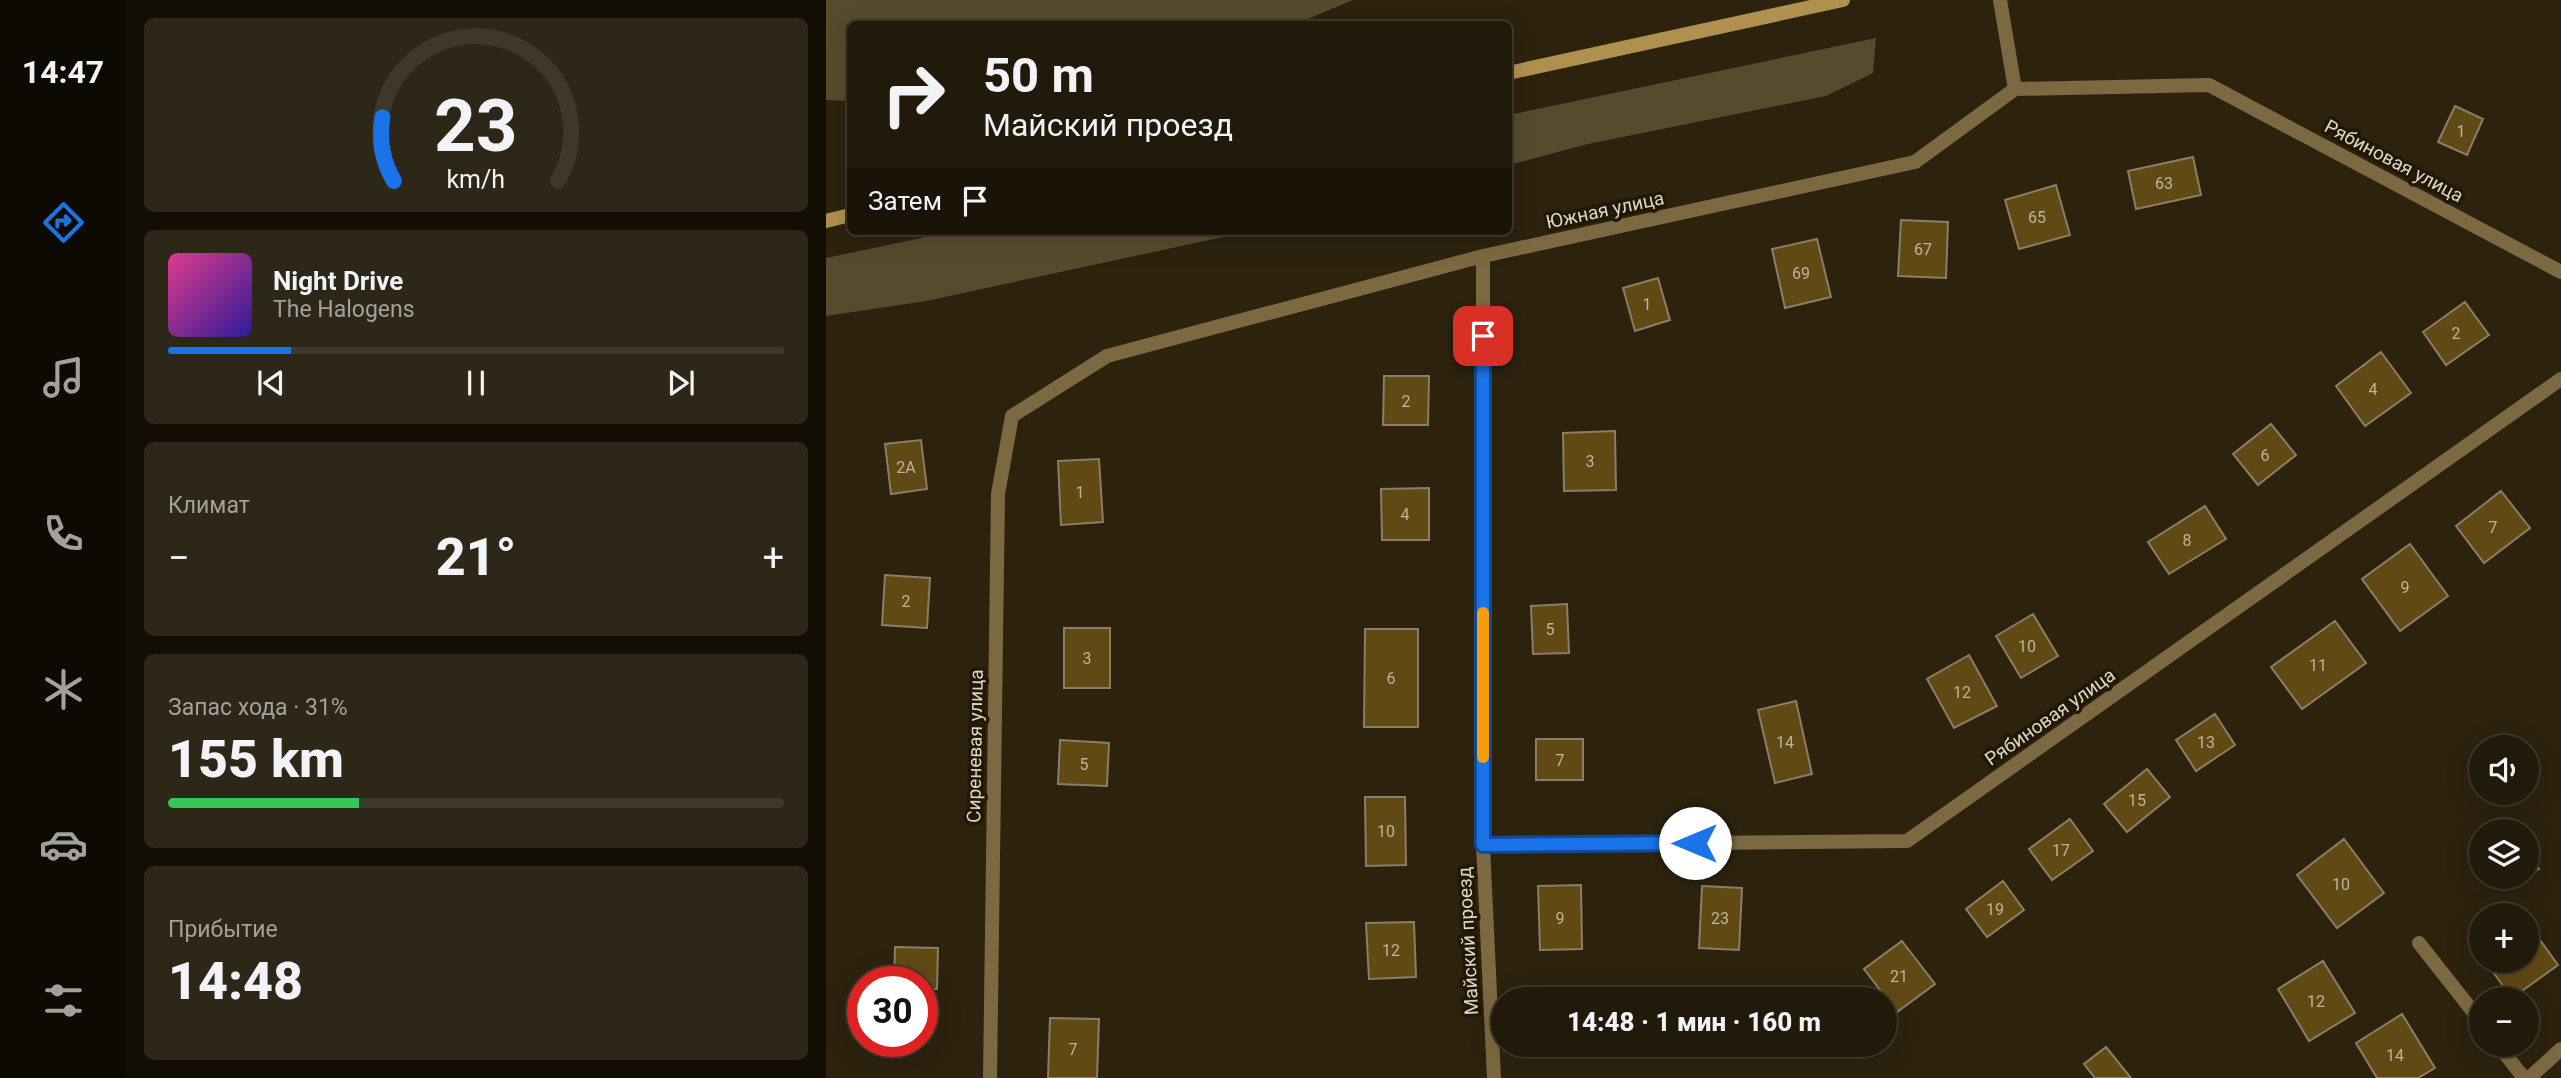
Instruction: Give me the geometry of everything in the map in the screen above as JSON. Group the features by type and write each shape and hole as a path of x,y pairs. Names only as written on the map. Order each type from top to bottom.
{"street":[{"path":"1512,72 1843,0"},
{"path":"2000,0 2015,89"},
{"name":"Рябиновая улица","path":"2015,89 2209,85 2561,272"},
{"name":"Южная улица","path":"1013,416 1107,356 1483,256 1915,162 2015,89"},
{"path":"826,220 847,216"},
{"name":"Майский проезд","path":"1483,256 1483,845 1494,1078"},
{"name":"Рябиновая улица","path":"1483,845 1908,841 2561,379"},
{"name":"Сиреневая улица","path":"990,1078 998,494 1013,416"},
{"path":"2418,943 2469,1007"},
{"path":"2508,1057 2526,1078 2561,1049"}],"shaded area":[{"path":"826,0 1353,0 1303,21 847,21 847,101 826,100"},
{"path":"1876,38 1873,73 1826,96 1588,144 1512,164 1512,114"},
{"path":"936,235 1232,235 926,301 826,316 826,258"}],"building":[{"path":"2455,106 2483,119 2467,155 2438,142"},
{"path":"2193,157 2201,195 2136,209 2128,171"},
{"path":"2056,185 2070,235 2019,249 2005,200"},
{"path":"1901,220 1948,222 1946,278 1898,276"},
{"path":"1817,239 1831,297 1785,308 1772,249"},
{"path":"1658,278 1670,320 1635,331 1623,288"},
{"path":"2465,302 2489,335 2446,365 2423,332"},
{"path":"2381,352 2411,393 2365,426 2336,386"},
{"path":"1384,376 1429,376 1428,425 1383,425"},
{"path":"2271,424 2296,455 2258,485 2233,454"},
{"path":"1615,431 1616,490 1564,491 1563,433"},
{"path":"921,440 927,489 891,494 885,444"},
{"path":"1099,459 1103,522 1061,525 1058,461"},
{"path":"1429,488 1429,540 1382,540 1381,489"},
{"path":"2501,491 2530,528 2484,563 2456,526"},
{"path":"2205,506 2226,539 2169,574 2148,542"},
{"path":"2410,544 2448,596 2400,631 2362,579"},
{"path":"885,575 930,578 927,628 882,625"},
{"path":"1567,604 1569,653 1533,654 1531,606"},
{"path":"2033,614 2058,656 2021,678 1996,636"},
{"path":"2335,621 2366,663 2302,709 2271,667"},
{"path":"1064,628 1110,628 1110,688 1064,688"},
{"path":"1365,629 1418,629 1418,727 1364,727"},
{"path":"1969,655 1997,706 1954,728 1927,679"},
{"path":"1796,701 1812,774 1775,783 1758,710"},
{"path":"2215,714 2235,745 2196,771 2176,740"},
{"path":"1536,739 1583,739 1583,780 1536,780"},
{"path":"1060,740 1109,743 1107,786 1058,784"},
{"path":"2147,769 2170,797 2127,832 2104,804"},
{"path":"1365,797 1405,797 1406,865 1366,866"},
{"path":"2070,819 2093,851 2052,880 2029,849"},
{"path":"2344,839 2384,893 2337,928 2297,875"},
{"path":"2003,881 2024,910 1987,937 1966,909"},
{"path":"1581,885 1582,949 1540,950 1538,886"},
{"path":"1702,886 1742,888 1739,950 1699,948"},
{"path":"1414,922 1416,977 1369,979 1366,923"},
{"path":"2539,939 2558,965 2527,987 2504,987 2494,973 2539,973"},
{"path":"1902,941 1935,984 1897,1012 1897,987 1878,987 1864,969"},
{"path":"895,947 938,948 938,966 894,966"},
{"path":"2323,961 2355,1013 2309,1041 2278,989"},
{"path":"2402,1014 2435,1068 2418,1078 2377,1078 2356,1043"},
{"path":"1050,1018 1099,1019 1097,1078 1048,1078"},
{"path":"2106,1047 2131,1078 2095,1078 2084,1064"}],"slow traffic":[{"path":"1483,613 1483,757"}],"route":[{"path":"1483,336 1483,845 1695,843"}]}
